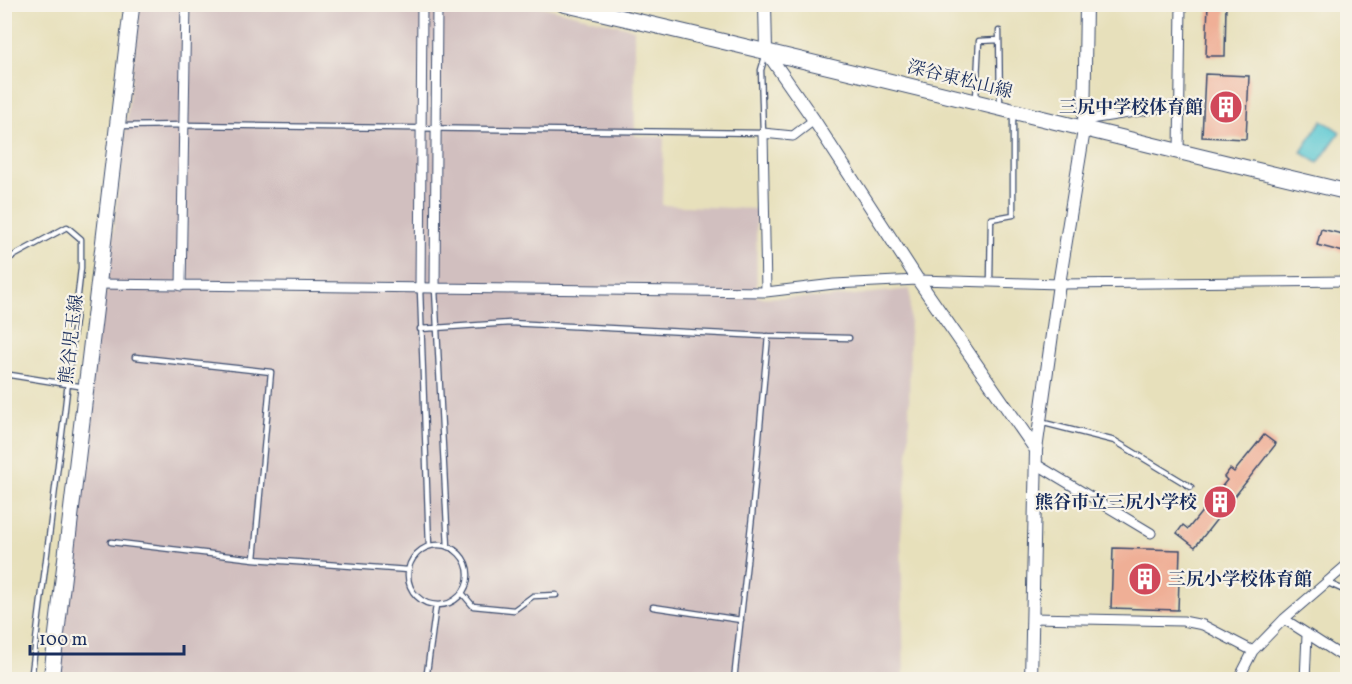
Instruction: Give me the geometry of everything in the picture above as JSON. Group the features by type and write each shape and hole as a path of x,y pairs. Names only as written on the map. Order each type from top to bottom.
{"main road":[{"name":"熊谷児玉線","path":"51,680 132,4"},
{"name":"深谷東松山線","path":"563,4 766,51 1006,111 1084,125 1179,152 1347,192"}],"street":[{"path":"181,286 186,4"},
{"path":"420,289 422,4"},
{"path":"435,289 438,129 437,4"},
{"path":"765,4 766,51 814,120 918,280 1036,450"},
{"path":"1031,680 1036,450 1084,125 1086,4"},
{"path":"1179,152 1181,4"},
{"path":"1084,125 1179,105"},
{"path":"766,292 763,133 793,136 814,120"},
{"path":"98,284 766,292 834,284 918,280 1059,284 1347,281"},
{"path":"1036,464 1151,533"},
{"path":"1238,680 1253,651 1347,564"},
{"path":"1032,618 1183,621 1203,625 1253,651"},
{"path":"1284,620 1347,660"},
{"path":"1305,680 1307,635"}],"lane":[{"path":"990,281 991,219 1013,215 999,31"},
{"path":"976,103 979,41 999,40"},
{"path":"117,126 763,133 761,70 766,51"},
{"path":"4,261 67,227 81,239 81,268 31,680"},
{"path":"420,289 429,546"},
{"path":"435,289 448,547"},
{"path":"420,329 510,323 849,338"},
{"path":"734,680 768,336"},
{"path":"135,357 271,372 254,559"},
{"path":"4,374 85,387"},
{"path":"1040,422 1115,441 1191,487"},
{"path":"111,542 254,559 408,570"},
{"path":"429,546 448,547 463,558 467,566 468,576 462,593 446,604 426,603 418,598 411,590 408,580 408,570 415,555 429,546"},
{"path":"1326,582 1347,591"},
{"path":"462,593 472,606 514,610 533,596 556,595"},
{"path":"426,680 436,605"},
{"path":"652,607 741,620"}],"shaded area":[{"path":"532,4 634,29 635,136 664,137 662,205 756,209 757,297 826,298 910,289 909,444 901,536 904,679 57,680 97,294 106,294 140,5"}],"water":[{"path":"1322,120 1340,132 1318,163 1301,152"}],"building":[{"path":"1208,4 1226,4 1225,56 1206,56"},
{"name":"三尻中学校体育館","path":"1205,74 1249,76 1246,139 1202,137"},
{"path":"1321,229 1347,235 1347,253 1317,245"},
{"name":"熊谷市立三尻小学校","path":"1264,435 1276,444 1195,547 1177,533 1183,525 1188,529 1227,480 1224,477 1230,469 1234,472"},
{"name":"三尻小学校体育館","path":"1113,548 1180,550 1178,610 1111,608"}],"place":[{"name":"三尻中学校体育館","path":"1226,107"},
{"name":"熊谷市立三尻小学校","path":"1220,502"},
{"name":"三尻小学校体育館","path":"1145,579"}]}
